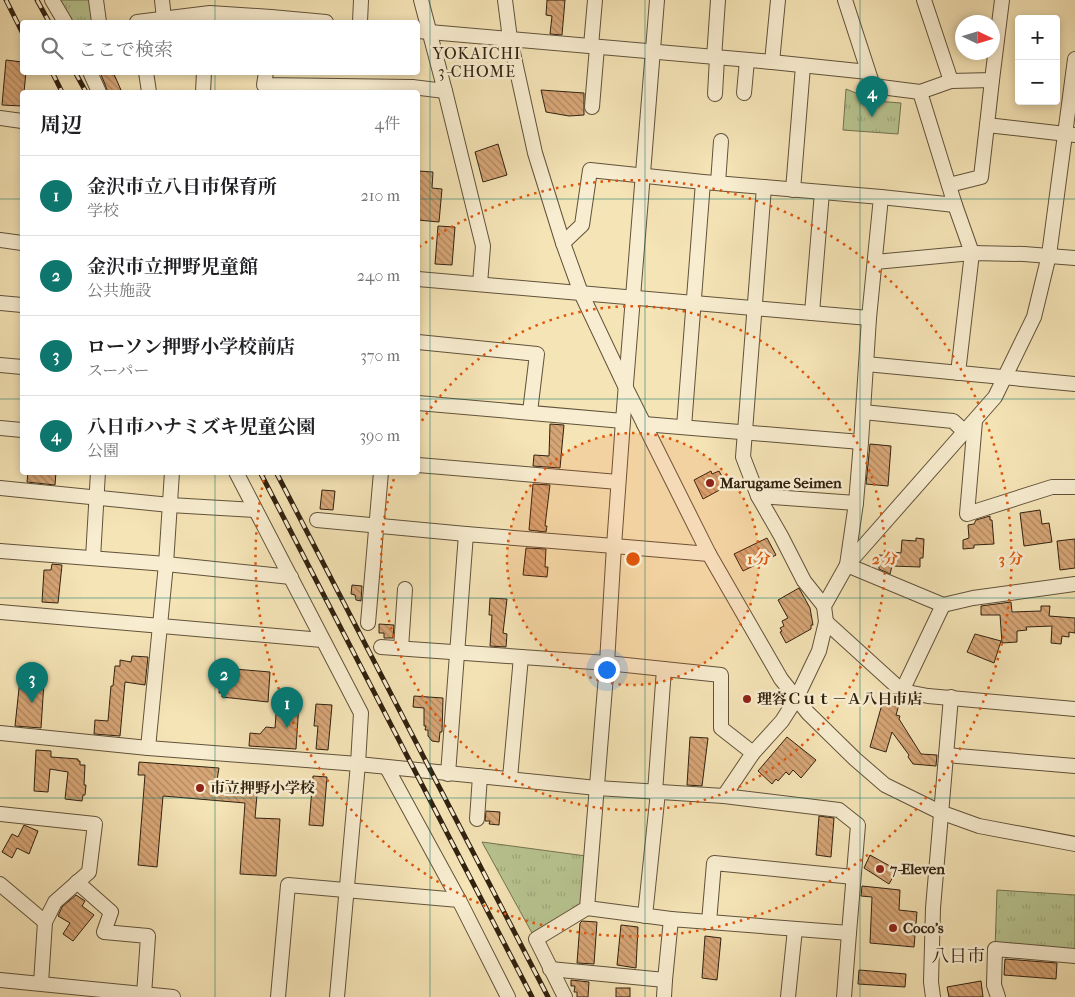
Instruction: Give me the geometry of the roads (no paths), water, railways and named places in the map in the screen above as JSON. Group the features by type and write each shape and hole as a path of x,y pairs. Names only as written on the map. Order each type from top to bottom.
{"street":[{"path":"52,0 64,20"},
{"path":"96,0 99,20"},
{"path":"162,0 164,19"},
{"path":"360,20 361,0"},
{"path":"421,0 424,32 445,91 483,246 480,284"},
{"path":"505,0 510,39 535,153 581,293 709,554 780,679 814,720 885,785 940,812 979,826 1075,844"},
{"path":"592,107 595,0"},
{"path":"587,908 608,664 618,482 657,0"},
{"path":"715,94 718,0"},
{"path":"772,62 778,0"},
{"path":"845,0 873,86 920,92 951,81 992,80"},
{"path":"924,0 951,81"},
{"path":"949,185 981,177 1002,0"},
{"path":"156,20 210,12 270,20"},
{"path":"424,32 868,72"},
{"path":"824,606 847,565 995,397 1034,318 1049,255 1070,135 1075,59"},
{"path":"744,93 747,60"},
{"path":"793,190 804,66"},
{"path":"91,75 98,90"},
{"path":"146,75 149,90"},
{"path":"203,90 204,75"},
{"path":"265,83 411,90"},
{"path":"420,90 445,91"},
{"path":"920,92 972,253 958,374"},
{"path":"0,118 20,120"},
{"path":"987,126 1070,135"},
{"path":"718,183 721,141"},
{"path":"563,243 582,225 590,170 955,205"},
{"path":"684,427 703,182"},
{"path":"724,796 752,754 782,721 796,699 819,651 826,622 824,606 804,581 758,496 743,457 764,187"},
{"path":"812,313 822,192"},
{"path":"847,565 856,503 869,318 881,197"},
{"path":"0,240 20,243"},
{"path":"875,262 972,253 1049,255 1075,258"},
{"path":"420,279 869,318"},
{"path":"0,303 20,305"},
{"path":"420,342 537,354 530,412"},
{"path":"0,364 20,366"},
{"path":"866,364 1075,384"},
{"path":"420,403 623,421"},
{"path":"863,412 952,421 965,432"},
{"path":"975,421 967,514 1052,487 1075,488"},
{"path":"644,424 861,442"},
{"path":"0,428 20,430"},
{"path":"420,465 618,482"},
{"path":"93,558 98,475"},
{"path":"148,748 166,564 172,475"},
{"path":"238,475 360,712 358,764 337,997"},
{"path":"368,623 381,475"},
{"path":"0,488 170,505 255,510"},
{"path":"758,496 856,503"},
{"path":"317,520 709,554"},
{"path":"448,774 466,534"},
{"path":"0,551 166,564 291,577"},
{"path":"847,565 943,605 973,598 1075,584"},
{"path":"401,648 405,589"},
{"path":"902,691 943,605"},
{"path":"0,612 322,640"},
{"path":"826,622 902,691 928,696 1075,709"},
{"path":"381,647 608,664 721,675 721,728 752,754"},
{"path":"510,778 521,657"},
{"path":"645,916 664,670"},
{"path":"933,997 931,982 933,918 940,812 951,697"},
{"path":"0,733 148,748 510,778 597,788 724,796 839,810 858,825 844,997"},
{"path":"946,755 1075,766"},
{"path":"387,768 508,997"},
{"path":"477,819 480,776"},
{"path":"0,814 95,824 88,872 55,902 45,922 41,983"},
{"path":"709,922 714,863 853,878"},
{"path":"77,882 111,912 104,932 148,936 144,995"},
{"path":"0,884 45,922"},
{"path":"278,997 288,885 458,900"},
{"path":"565,997 536,939 587,908 670,919 849,933"},
{"path":"664,997 670,919"},
{"path":"788,997 795,929"},
{"path":"998,997 994,985 995,949 1075,956"},
{"path":"550,969 665,980"},
{"path":"0,980 173,997"}],"railway":[{"path":"6,0 20,28"},
{"path":"37,0 48,20"},
{"path":"54,75 61,90"},
{"path":"77,75 85,90"},
{"path":"262,475 532,997"},
{"path":"278,475 548,997"}],"place":[{"name":"八日市ハナミズキ児童公園","path":"872,117"},
{"name":"Marugame Seimen","path":"710,483"},
{"name":"金沢市立押野児童館","path":"224,699"},
{"name":"理容Ｃｕｔ－Ａ八日市店","path":"747,699"},
{"name":"ローソン押野小学校前店","path":"32,703"},
{"name":"金沢市立八日市保育所","path":"287,728"},
{"name":"市立押野小学校","path":"200,788"},
{"name":"7-Eleven","path":"880,869"},
{"name":"Coco's","path":"893,928"}],"district":[{"name":"YOKAICHI 3-CHOME","path":"477,62"},
{"name":"八日市","path":"958,956"}]}
